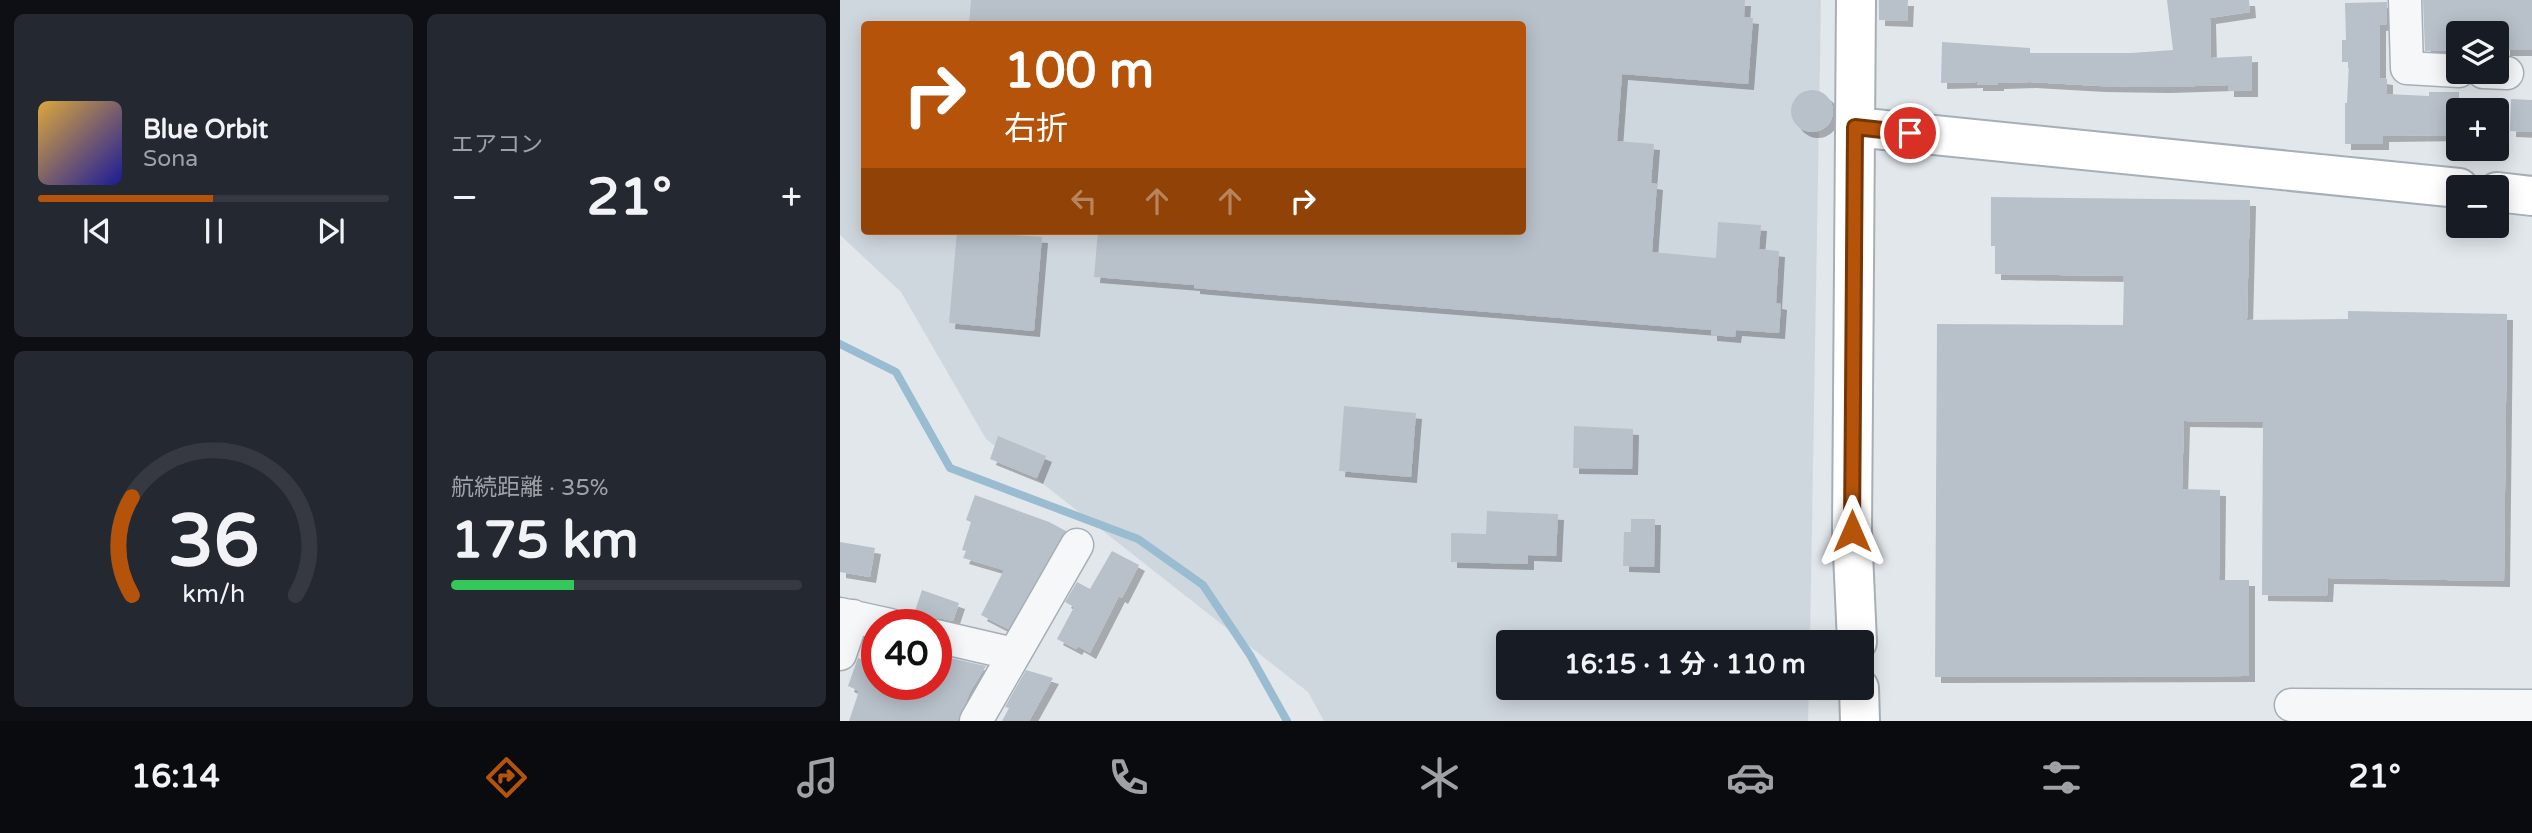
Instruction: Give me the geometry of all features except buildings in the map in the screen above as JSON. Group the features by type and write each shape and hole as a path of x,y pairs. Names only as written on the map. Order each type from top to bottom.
{"street":[{"path":"1856,0 1852,531 1856,630"},
{"path":"2405,0 2407,68 2446,70"},
{"path":"1855,127 2446,187"},
{"path":"2509,193 2532,196"},
{"path":"976,721 1077,545"},
{"path":"840,654 847,615"},
{"path":"952,640 1014,654"},
{"path":"1859,700 1860,721"},
{"path":"2291,705 2411,713 2532,706"}],"shaded area":[{"path":"840,0 1821,0 1810,630 1496,630 1496,700 1809,700 1808,721 1324,721 1308,692 986,439 901,292 840,235"}],"waterway":[{"path":"840,344 896,372 950,468 1138,539 1203,585 1250,655 1287,721"}],"route":[{"path":"1852,531 1855,127 1910,133"}]}
